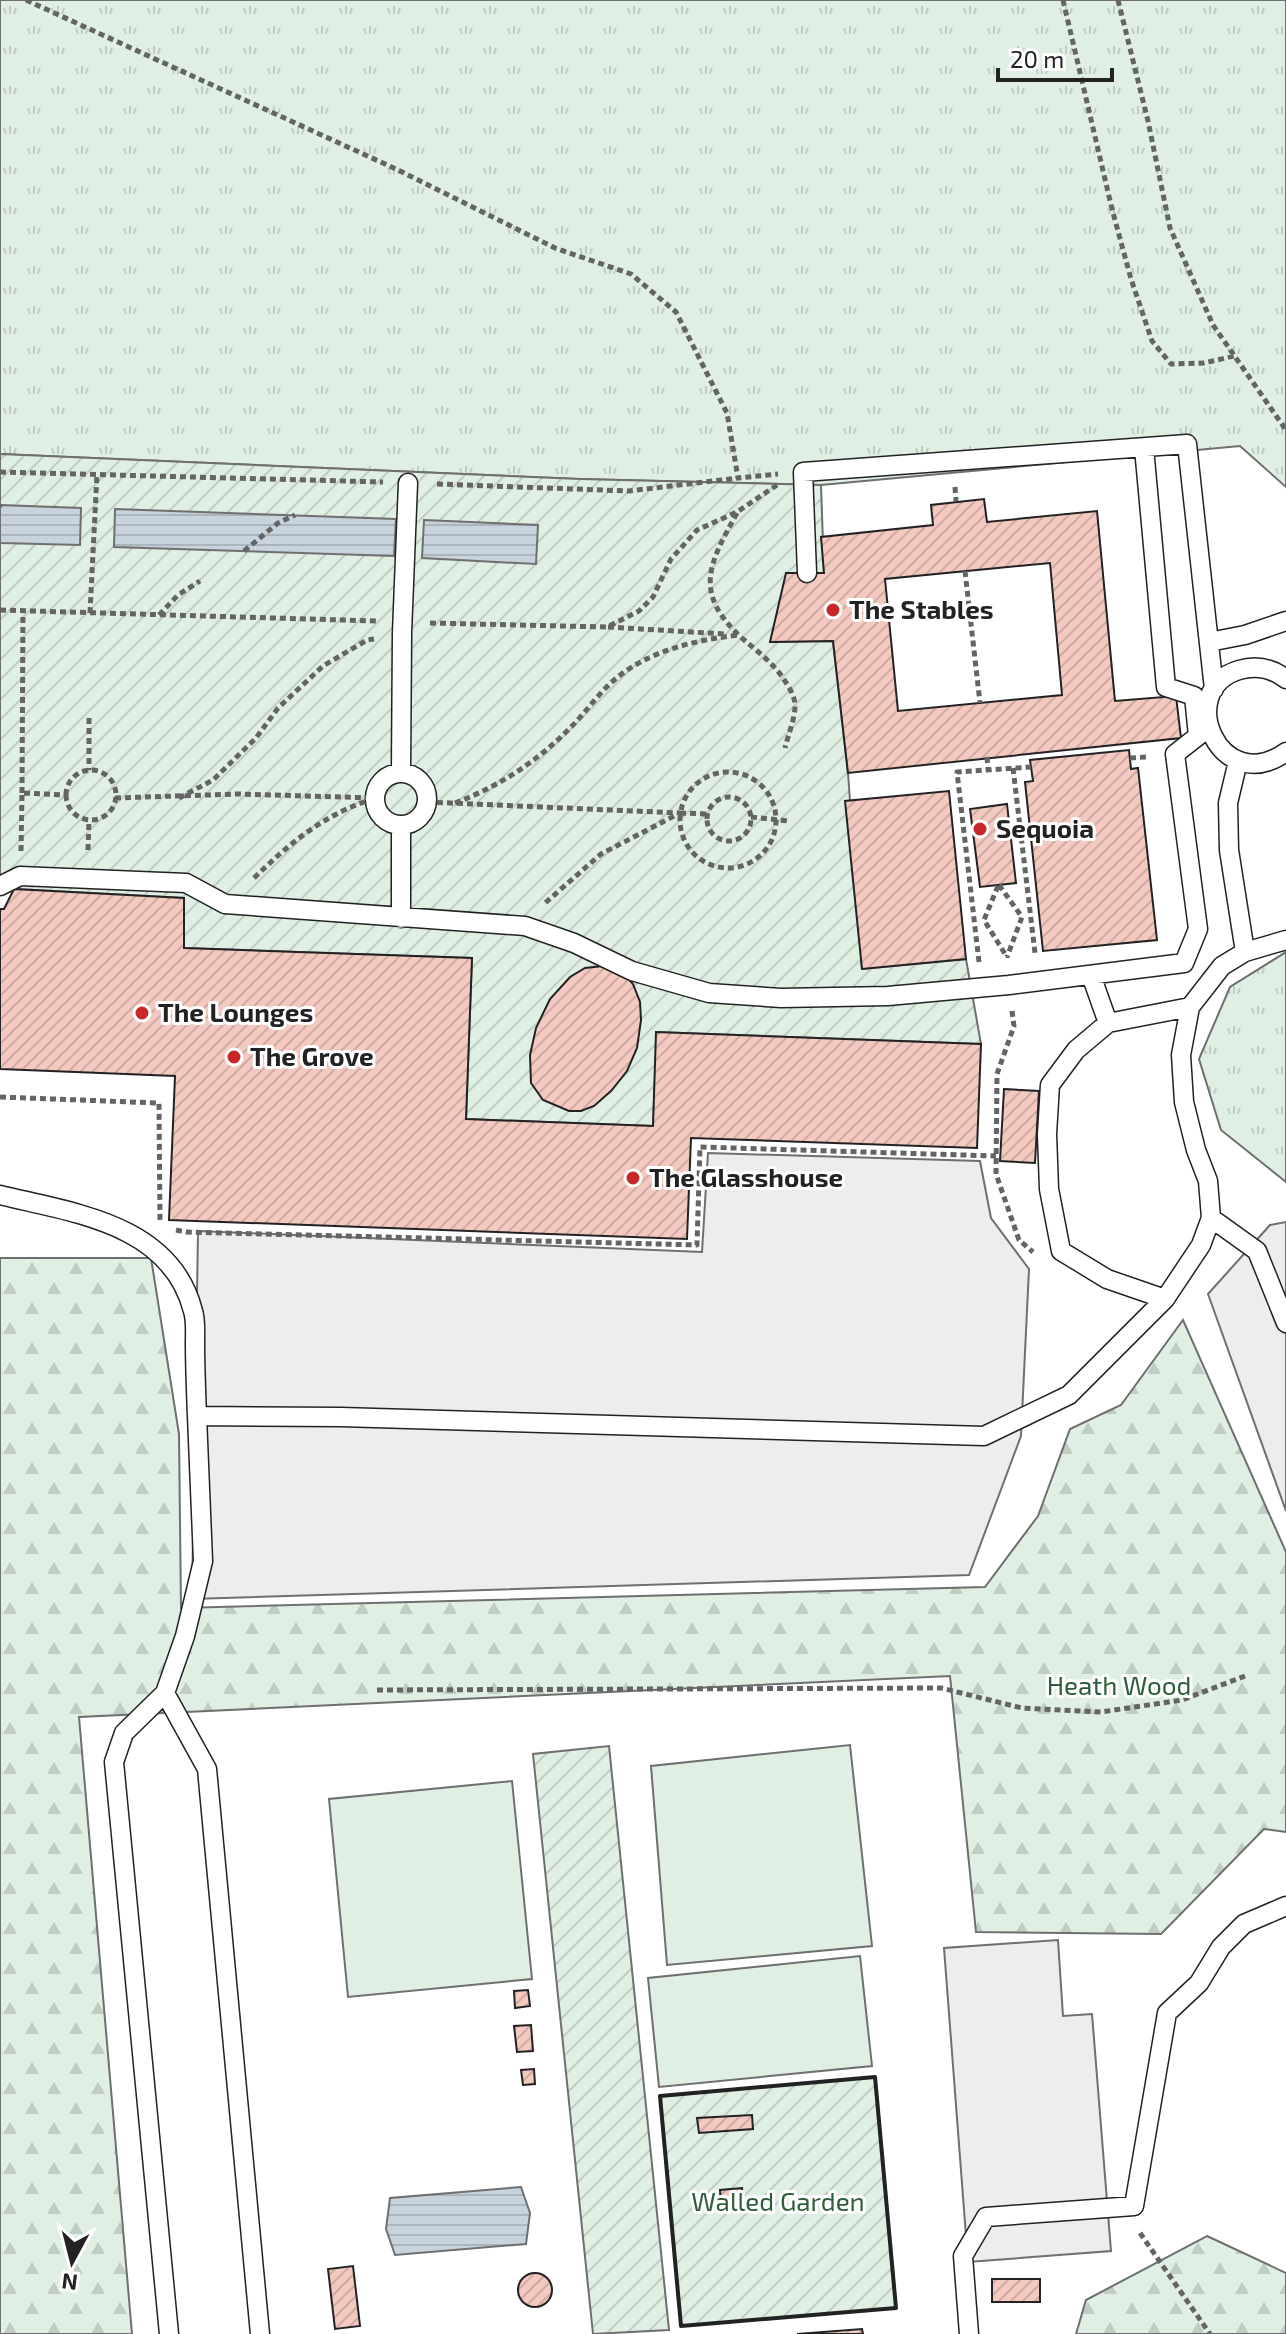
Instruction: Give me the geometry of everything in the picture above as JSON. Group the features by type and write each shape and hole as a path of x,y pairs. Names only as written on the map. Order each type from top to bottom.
{"lane":[{"path":"807,573 803,472 1187,444 1214,689"},
{"path":"0,886 20,876 186,883 225,904 525,926 574,943 632,971 709,993 781,998 873,996 1008,985 1184,963 1198,929 1175,754 1198,736 1194,696 1166,687 1144,448"},
{"path":"401,772 408,483"},
{"path":"1209,642 1245,635 1286,621"},
{"path":"1286,679 1264,668 1233,672 1214,689 1208,702 1207,716 1215,743 1238,761 1254,764 1270,761 1286,752"},
{"path":"1238,761 1228,803 1229,850 1245,952"},
{"path":"401,772 418,778 424,785 427,802 421,816 401,825 385,820 379,813 375,798 380,783 393,773 401,772"},
{"path":"401,825 401,918"},
{"path":"197,1416 295,1416 984,1436 1069,1395 1165,1299 1201,1245 1211,1218 1208,1181 1196,1150 1184,1102 1181,1055 1190,1007 1222,966 1245,952 1286,940"},
{"path":"1091,975 1108,1023"},
{"path":"1165,1299 1107,1279 1061,1251 1049,1189 1047,1134 1050,1085 1076,1050 1108,1023 1190,1007"},
{"path":"0,1195 77,1213 124,1230 159,1250 180,1279 194,1312 203,1561 185,1636 165,1693 124,1733 114,1762 169,2334"},
{"path":"1211,1218 1257,1251 1286,1323"},
{"path":"165,1693 207,1769 260,2334"},
{"path":"969,2334 963,2256 986,2217 1134,2206 1167,2013 1199,1983 1221,1947 1244,1924 1286,1906"}],"path":[{"path":"26,0 396,169 555,248 631,274 676,312 727,413 738,478"},
{"path":"1063,0 1112,209 1152,341 1171,364 1204,363 1235,356"},
{"path":"1118,0 1170,228 1213,325 1286,430"},
{"path":"0,472 629,491 803,472"},
{"path":"607,627 639,611 653,597 671,559 697,530 737,512 760,494 803,472"},
{"path":"90,613 97,474"},
{"path":"737,512 711,563 709,583 715,605 739,635 776,668 792,692 795,705 785,748"},
{"path":"244,551 278,523 295,515"},
{"path":"965,571 980,703"},
{"path":"159,615 178,595 200,581"},
{"path":"0,610 403,628 607,627 739,635"},
{"path":"20,876 23,611"},
{"path":"179,798 213,780 256,738 278,708 323,666 367,640 403,628"},
{"path":"452,804 489,790 536,760 614,680 659,652 713,638 739,635"},
{"path":"89,718 89,770"},
{"path":"987,757 988,769"},
{"path":"1008,985 979,962 957,772 1031,767"},
{"path":"1008,985 1036,962 1013,768"},
{"path":"89,770 96,770 109,778 115,798 109,812 89,820 75,815 66,795 70,781 89,770"},
{"path":"720,772 735,772 762,785 772,798 776,820 770,843 760,857 729,869 712,866 698,858 683,838 680,813 684,798 705,777 720,772"},
{"path":"22,793 66,795"},
{"path":"115,798 252,794 375,798"},
{"path":"734,797 746,804 751,817 742,837 728,840 720,839 710,829 708,814 720,799 734,797"},
{"path":"233,905 249,882 304,833 342,809 375,798"},
{"path":"427,802 708,814"},
{"path":"525,926 549,897 601,854 680,813"},
{"path":"751,817 789,821"},
{"path":"1007,957 984,920 999,885 1022,917 1007,957 1008,985"},
{"path":"0,1097 159,1103 159,1250"},
{"path":"160,1221 174,1230 186,1232 697,1245 700,1147 996,1156"},
{"path":"377,1690 941,1688 1022,1708 1101,1712 1182,1700 1245,1676"},
{"path":"1134,2206 1141,2234 1210,2334"}],"green space":[{"path":"0,0 1286,0 1286,487 1240,446 821,485 580,479 0,454"},
{"path":"0,454 580,479 821,485 824,573 771,642 833,641 848,773 862,969 966,959 981,1044 657,1032 653,1126 466,1119 472,958 184,948 183,898 14,889 0,879"},
{"path":"1286,952 1286,1182 1221,1130 1199,1059 1230,987"},
{"name":"Heath Wood","path":"0,1258 151,1258 179,1434 181,1608 985,1587 1038,1516 1070,1429 1121,1405 1183,1320 1286,1552 1286,1832 1264,1829 1161,1934 976,1932 950,1676 79,1717 132,2334 0,2334"},
{"path":"850,1745 872,1946 667,1965 651,1766"},
{"path":"609,1746 669,2330 593,2334 533,1754"},
{"path":"512,1781 532,1979 348,1997 329,1799"},
{"path":"860,1956 872,2066 659,2087 648,1978"},
{"name":"Walled Garden","path":"875,2077 896,2308 681,2326 660,2096"},
{"path":"1207,2236 1286,2273 1286,2334 1076,2334 1086,2300"}],"shaded area":[{"path":"0,505 81,508 80,545 0,543"},
{"path":"115,509 396,519 394,556 114,547"},
{"path":"424,520 538,525 536,564 422,558"},
{"path":"708,1153 980,1161 991,1218 1029,1269 1021,1436 969,1575 192,1599 198,1231 702,1252"},
{"path":"1286,1222 1286,1511 1208,1294 1270,1225"},
{"path":"1058,1940 1063,2016 1092,2014 1111,2251 968,2262 944,1948"},
{"path":"521,2187 530,2213 526,2244 395,2255 386,2229 390,2198"}],"building":[{"name":"The Stables","path":"984,499 987,522 1097,511 1115,701 1176,696 1181,738 848,773 833,641 770,642 786,573 824,573 821,537 933,525 931,505","holes":["1050,563 1062,695 898,711 885,579"]},
{"path":"1129,750 1131,769 1138,768 1157,940 1043,951 1025,782 1033,781 1030,760"},
{"path":"949,791 966,959 862,969 845,801"},
{"path":"1007,804 1016,883 980,887 970,809"},
{"name":"The Grove","path":"14,889 184,898 184,948 472,958 466,1119 653,1126 656,1032 981,1044 977,1148 691,1138 687,1239 169,1220 175,1076 0,1069 0,909 4,909"},
{"path":"603,966 622,972 633,984 640,1002 637,1048 627,1071 611,1091 594,1106 569,1111 543,1100 531,1083 530,1055 536,1028 550,999 570,977 585,968"},
{"path":"1004,1089 1039,1091 1035,1163 1000,1161"},
{"path":"528,1990 530,2006 515,2008 514,1991"},
{"path":"531,2025 533,2051 517,2052 514,2026"},
{"path":"534,2069 535,2084 523,2085 521,2070"},
{"path":"752,2115 753,2129 699,2133 697,2118"},
{"path":"742,2188 743,2203 721,2205 720,2190"},
{"path":"353,2266 360,2326 335,2329 328,2269"},
{"path":"535,2273 547,2278 552,2290 547,2302 535,2307 523,2302 518,2290 523,2278"},
{"path":"992,2279 1040,2279 1040,2302 992,2302"},
{"path":"862,2329 863,2334 797,2334"}],"wall":[{"path":"875,2077 896,2308 681,2326 660,2096 875,2077"}],"place":[{"name":"The Stables","path":"833,610"},
{"name":"Sequoia","path":"980,829"},
{"name":"The Lounges","path":"142,1013"},
{"name":"The Grove","path":"234,1057"},
{"name":"The Glasshouse","path":"633,1178"}]}
